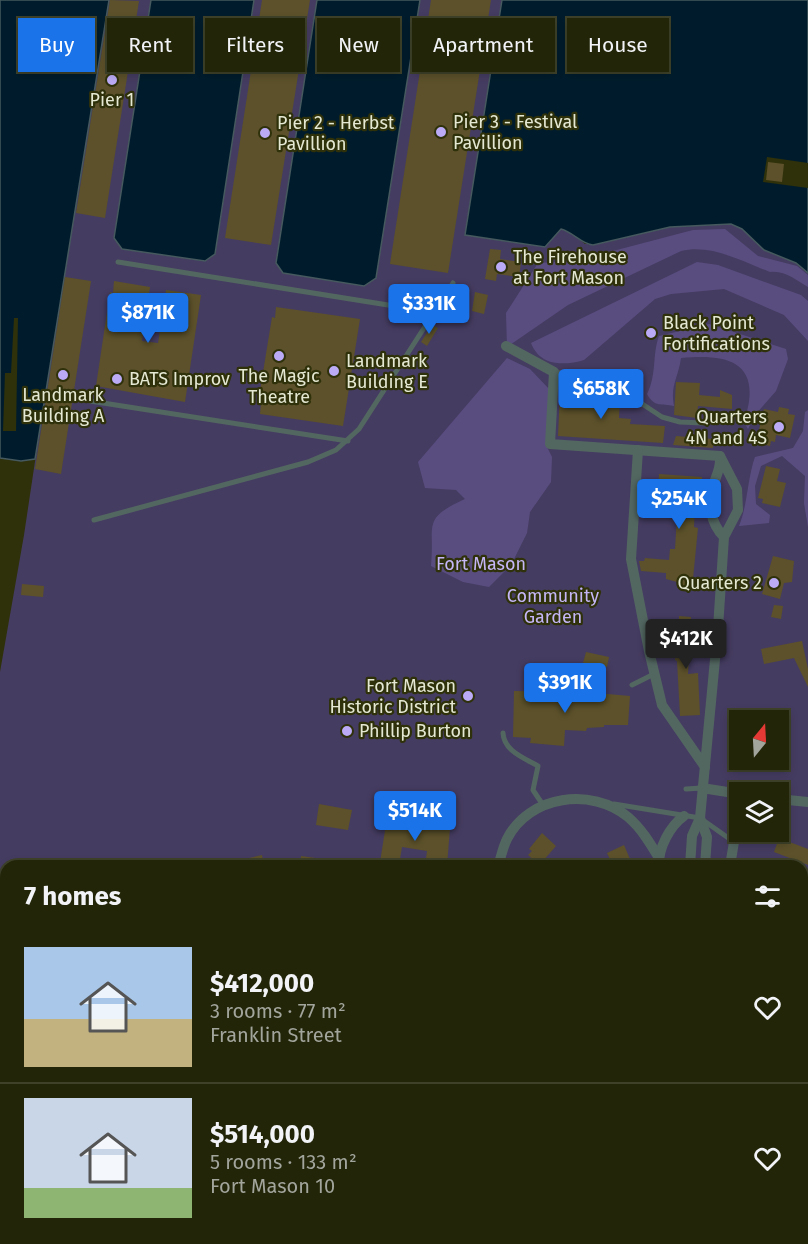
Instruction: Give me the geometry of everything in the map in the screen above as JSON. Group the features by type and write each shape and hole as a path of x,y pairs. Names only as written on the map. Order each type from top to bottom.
{"street":[{"path":"506,346 554,372 550,444 720,456"},
{"path":"638,450 632,571 662,705 705,767"},
{"path":"690,860 692,836 700,818 724,537 735,520 738,499 734,482 723,466 720,456"},
{"path":"720,456 718,473 712,487 711,515 724,537"},
{"path":"702,788 729,792"},
{"path":"500,860 507,838 527,815 543,805 570,799 601,802 627,817 658,860"},
{"path":"789,801 808,802"},
{"path":"660,860 673,825 684,816"},
{"path":"700,818 707,837 705,860"},
{"path":"731,860 734,842"}],"lane":[{"path":"118,262 432,312"},
{"path":"94,520 308,462 336,450 348,441 364,421 453,282"},
{"path":"554,372 609,382 663,417 680,423 703,423"},
{"path":"90,401 348,441"},
{"path":"632,685 654,674"},
{"path":"503,733 509,748 538,766 534,790 543,805"},
{"path":"686,789 702,788"},
{"path":"601,802 700,818 729,838"}],"green space":[{"name":"Fort Mason","path":"109,0 151,0 148,18 107,18 107,72 140,72 114,238 204,261 215,254 243,72 305,72 305,18 251,18 254,0 317,0 276,263 364,286 376,278 412,51 412,72 491,72 465,235 553,235 560,229 569,231 585,244 670,227 731,224 742,229 764,250 796,263 808,273 808,860 0,860 0,672"},
{"name":"Fort Mason","path":"420,0 502,0 499,18 417,18"},
{"path":"725,229 758,256 797,266 808,275 808,287 785,274 770,272 726,255 693,249 681,251 568,305 507,347 506,313 538,263 575,261 693,230"},
{"path":"697,262 718,265 801,295 808,301 808,341 784,315 724,289 671,294 655,299 584,360 568,363 553,362 546,360 535,351 531,343"},
{"path":"709,324 786,349 788,359 776,391 755,415 748,429 744,422 749,402 746,375 739,366 728,361 715,358 681,358 674,387 674,406 656,403 647,394 652,380 659,336"},
{"path":"507,358 530,369 550,390 546,445 552,457 551,482 530,512 527,533 511,565 489,587 463,582 431,566 432,532 436,518 451,506 465,499 456,490 425,488 418,462"},
{"path":"808,410 808,527 804,503 805,476 782,456 761,466 755,486 756,504 770,515 769,523 739,526 755,457 793,448 803,431 805,412"}],"water":[{"path":"0,0 109,0 35,459 21,461 0,458"},
{"path":"151,0 254,0 251,18 205,18 205,72 243,72 215,254 205,261 122,249 114,238 140,72 193,72 193,18 148,18"},
{"path":"317,0 420,0 417,18 412,18 412,51 376,278 364,286 283,273 276,263"},
{"path":"502,0 808,0 808,273 796,263 764,250 742,229 731,224 670,227 593,245 561,229 545,247 465,235 491,72 555,72 555,18 499,18"}],"pier":[{"path":"767,157 808,163 808,188 763,182"},
{"path":"14,318 18,318 16,431 3,431 5,373 11,373"}],"building":[{"name":"Pier 1","path":"110,0 139,1 136,18 107,18"},
{"name":"Pier 2 - Herbst Pavillion","path":"262,0 310,0 305,31 305,18 259,18"},
{"name":"Pier 3 - Festival Pavillion","path":"431,0 491,0 488,18 428,18"},
{"name":"Pier 1","path":"107,19 107,72 128,72 105,218 76,213"},
{"name":"Pier 2 - Herbst Pavillion","path":"251,72 299,72 271,245 225,238"},
{"name":"Pier 3 - Festival Pavillion","path":"420,72 480,72 448,273 390,264"},
{"path":"768,162 784,164 782,182 766,180"},
{"path":"490,249 501,250 500,259 521,262 519,277 497,274 496,281 485,279"},
{"name":"Landmark Building A","path":"65,277 91,281 61,474 35,469"},
{"path":"114,281 150,287 142,341 158,343 166,290 201,295 185,402 96,386 110,292 113,293"},
{"path":"475,292 488,295 484,314 472,311"},
{"path":"276,307 360,319 343,426 260,414 261,403 258,403 272,317 275,318"},
{"path":"432,325 438,328 427,346 421,342"},
{"path":"676,382 700,383 699,395 720,397 720,390 732,395 732,409 698,406 697,418 674,415"},
{"path":"560,392 620,397 619,418 631,419 630,424 665,426 663,443 558,436"},
{"name":"Quarters 4N and 4S","path":"779,407 789,409 788,414 795,415 790,438 776,435 775,442 771,441 770,446 761,444 762,439 757,438 764,409 778,412"},
{"path":"676,436 713,439 713,448 673,445"},
{"path":"766,466 780,469 777,481 786,483 780,507 762,503 763,499 758,498"},
{"path":"659,474 702,477 700,499 695,505 694,527 698,528 692,589 677,588 677,582 666,579 666,573 641,571 639,561 644,561 645,558 669,560 670,549 675,549 677,516 666,516 667,491 658,491"},
{"name":"Quarters 2","path":"773,556 794,561 792,582 784,583 780,599 762,594"},
{"path":"22,584 44,586 43,597 21,595"},
{"path":"774,605 783,606 781,619 771,617"},
{"path":"679,616 691,617 688,674 698,673 700,715 680,716 677,661 675,660 677,631 670,631 670,622 679,622"},
{"path":"802,641 808,669 808,687 794,658 764,664 761,649"},
{"path":"586,652 609,657 607,667 583,663"},
{"path":"514,691 585,692 630,696 628,725 604,725 604,727 587,728 586,731 565,730 564,746 530,743 531,738 513,737"},
{"path":"319,804 352,810 348,830 316,825"},
{"path":"387,818 431,828 431,825 450,828 447,860 426,860 427,851 402,847 400,860 380,860"},
{"path":"542,833 556,846 544,860 540,858 534,860 528,855 532,851 529,849"},
{"path":"778,842 789,842 808,849 808,860 795,860 774,852"},
{"path":"624,845 630,860 610,860 607,853"},
{"path":"262,855 263,860 250,860 249,858"},
{"path":"301,856 330,860 301,860"}],"place":[{"name":"Pier 1","path":"112,80"},
{"name":"Pier 3 - Festival Pavillion","path":"441,132"},
{"name":"Pier 2 - Herbst Pavillion","path":"265,133"},
{"name":"The Firehouse at Fort Mason","path":"501,267"},
{"name":"Black Point Fortifications","path":"651,333"},
{"name":"The Magic Theatre","path":"279,356"},
{"name":"Landmark Building E","path":"334,371"},
{"name":"Landmark Building A","path":"63,375"},
{"name":"BATS Improv","path":"117,379"},
{"name":"Quarters 4N and 4S","path":"779,427"},
{"name":"Quarters 2","path":"774,583"},
{"name":"Fort Mason Historic District","path":"468,696"},
{"name":"Phillip Burton","path":"347,731"}],"park label":[{"name":"Community Garden","path":"553,606"}]}
